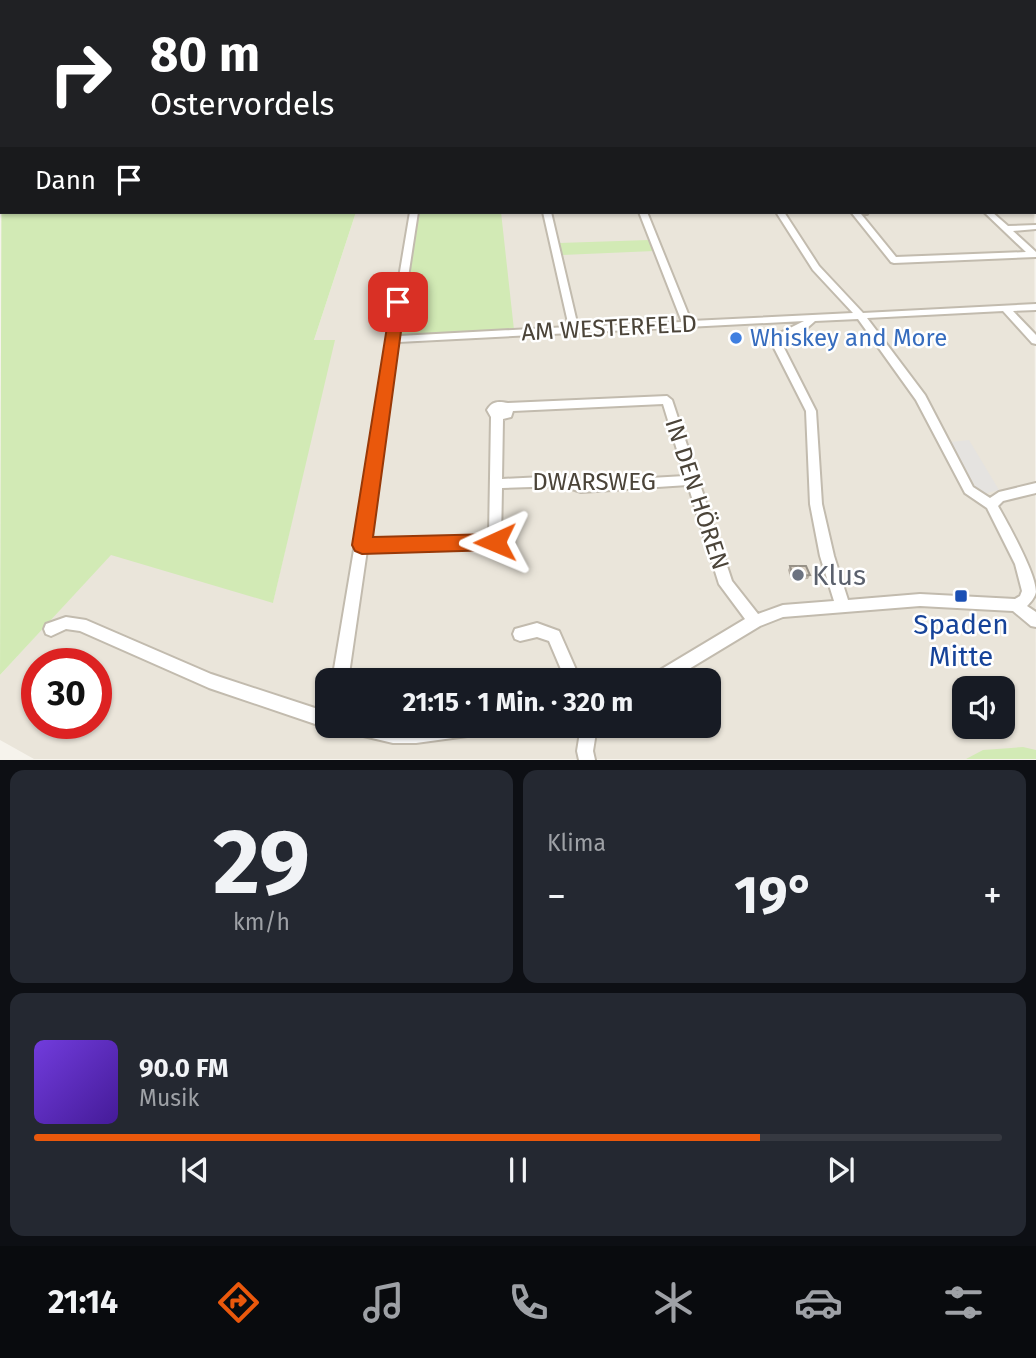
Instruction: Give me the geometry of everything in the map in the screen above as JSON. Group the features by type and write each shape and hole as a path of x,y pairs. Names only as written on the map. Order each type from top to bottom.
{"street":[{"path":"342,668 414,214"},
{"path":"547,214 574,329"},
{"path":"644,214 688,325"},
{"path":"677,668 755,621 783,611 920,600 1016,605 1025,600 1029,591 1014,546 990,505 969,491 921,398 860,315 817,268 781,214"},
{"path":"857,214 894,260 1035,256"},
{"path":"990,214 1035,256"},
{"path":"1006,229 1036,227"},
{"name":"AM WESTERFELD","path":"392,339 1036,307"},
{"path":"1006,309 1036,341"},
{"path":"811,320 776,342 811,411 816,504 827,556 844,606"},
{"path":"774,321 790,332"},
{"name":"IN DEN HÖREN","path":"496,484 502,412 667,400 726,584 755,621"},
{"name":"DWARSWEG","path":"496,484 563,481 581,487 692,480"},
{"path":"362,545 495,542 496,484"},
{"path":"990,505 999,497 1036,488"},
{"path":"1016,605 1036,621"},
{"path":"51,629 66,623 81,625 209,681 315,716"},
{"path":"520,634 537,629 554,636 568,668"},
{"path":"587,738 587,760"}],"shaded area":[{"path":"355,214 1034,214 1036,759 34,759 0,740 0,675 21,652 21,739 112,739 112,648 25,648 111,554 273,602 334,340 314,340"},
{"path":"969,440 999,490 983,494 977,490 951,442"}],"green space":[{"path":"1,214 355,214 314,340 335,340 273,603 111,555 25,648 21,648 21,652 0,675"},
{"path":"417,214 501,214 514,330 398,335"},
{"path":"649,240 654,251 562,255 559,243"},
{"path":"1023,747 1036,750 1036,759 966,759 983,750"}],"building":[{"path":"790,566 806,566 810,575 793,576"}],"waterway":[{"path":"188,0 203,0"}],"place":[{"name":"Whiskey and More","path":"736,338"},
{"name":"Klus","path":"798,575"},
{"name":"Spaden Mitte","path":"961,596"}],"route":[{"path":"398,302 362,545 495,542"}]}
